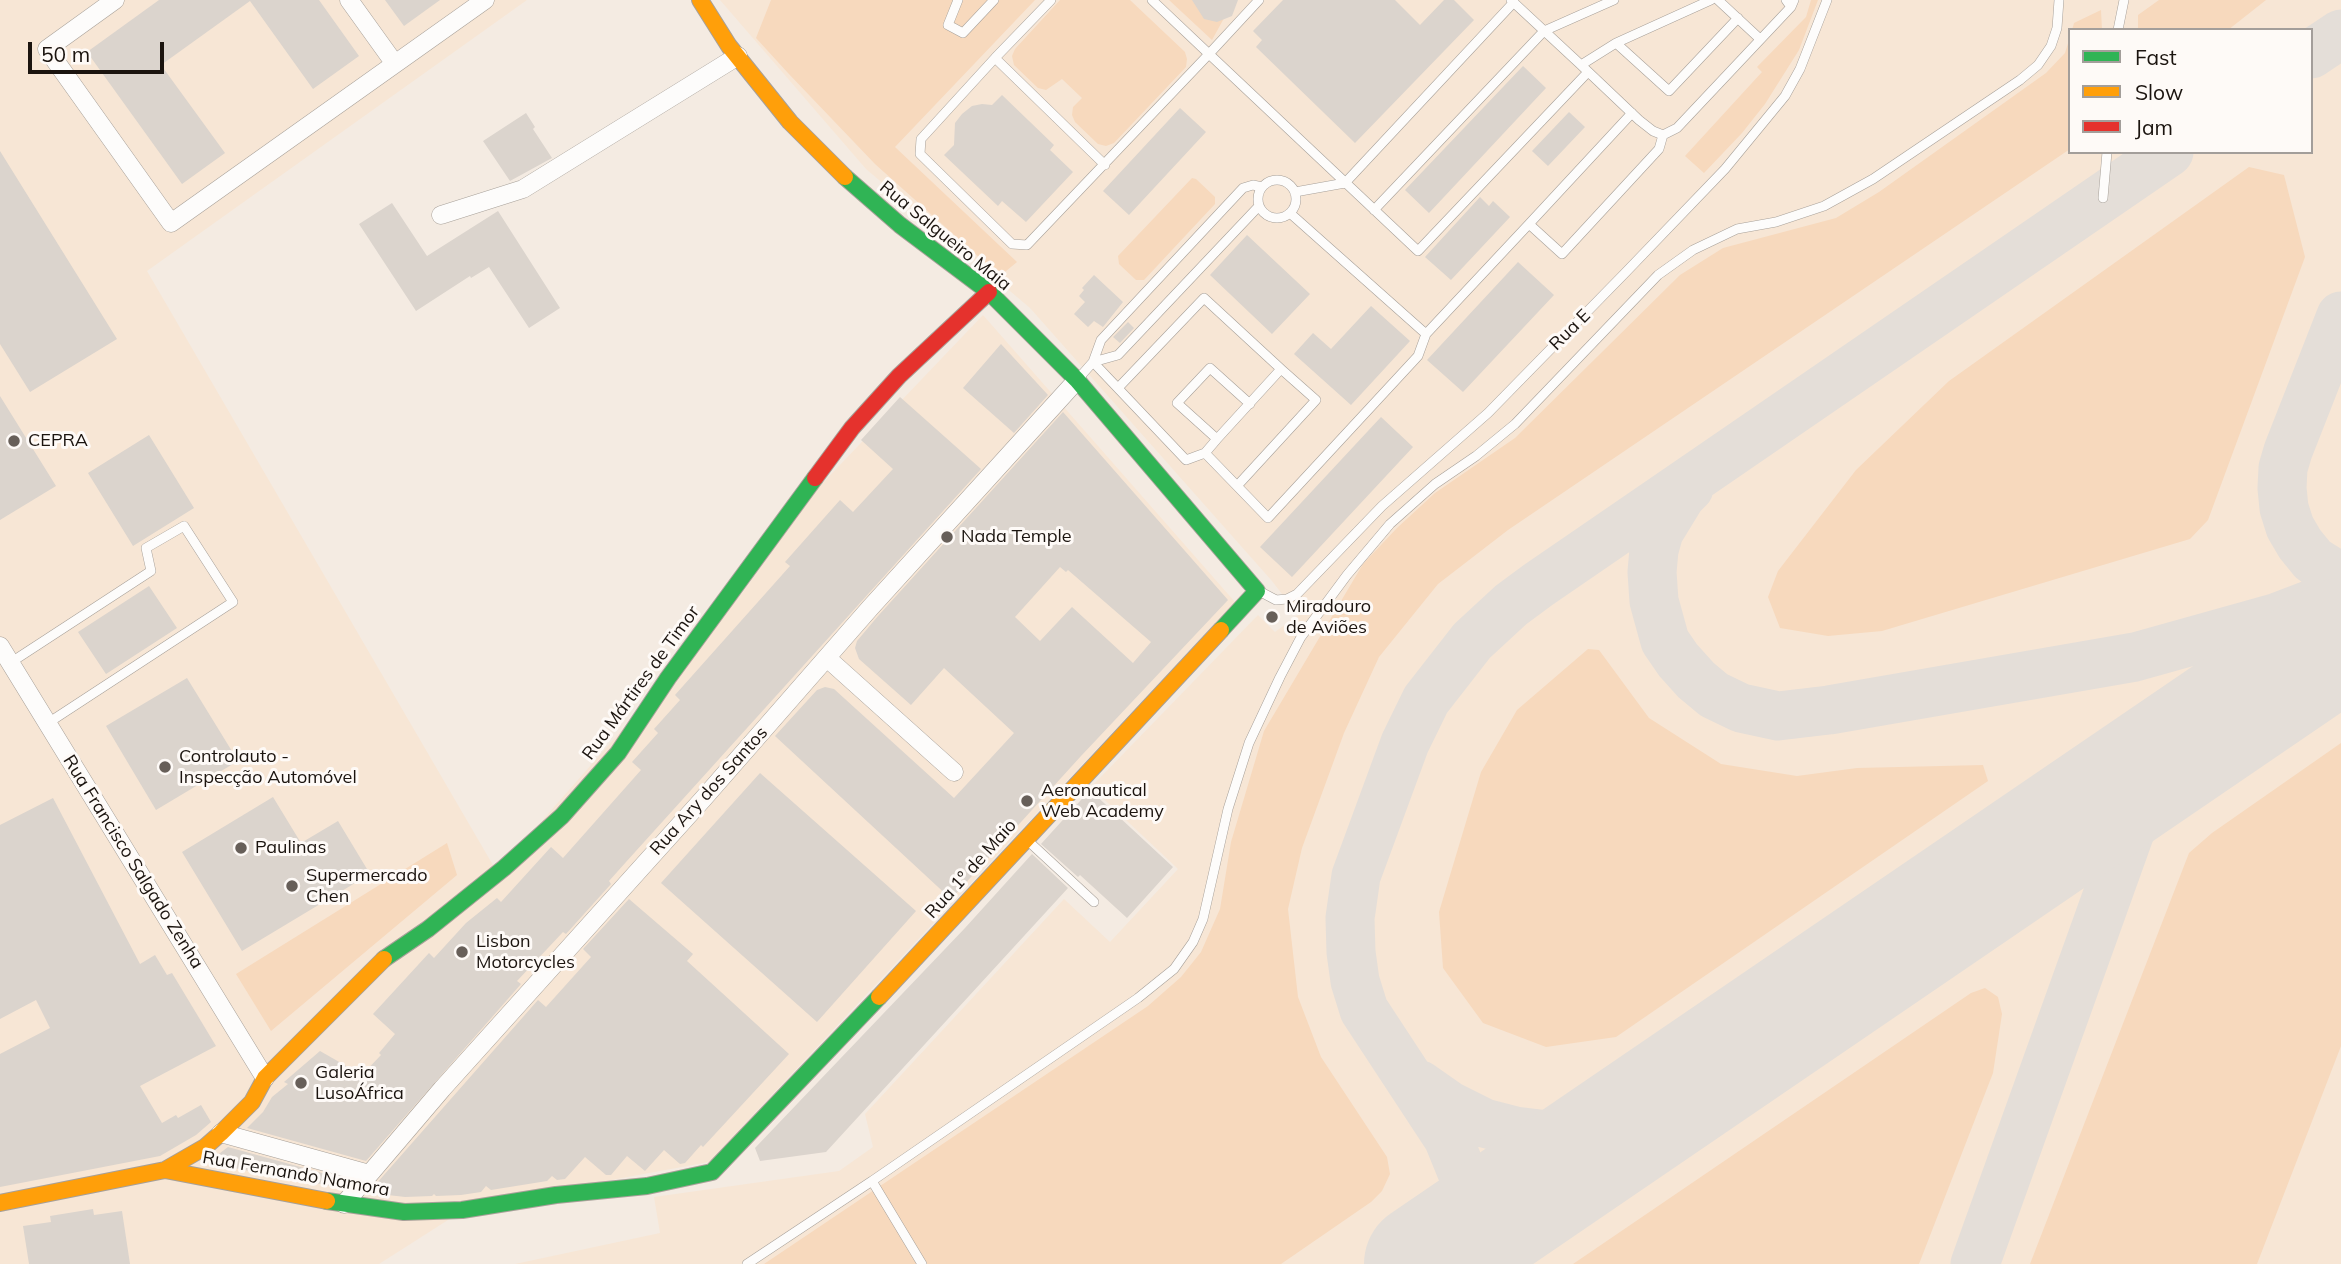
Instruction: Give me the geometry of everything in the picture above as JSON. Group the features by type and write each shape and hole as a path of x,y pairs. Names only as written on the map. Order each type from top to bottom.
{"street":[{"path":"115,0 47,49 171,223 485,0"},
{"path":"349,0 395,64"},
{"name":"Rua Salgueiro Maia","path":"700,0 738,57 790,122 861,193 989,292 1077,380 1257,591"},
{"path":"442,215 523,189 738,57"},
{"name":"Rua Mártires de Timor","path":"165,1170 205,1147 221,1133 252,1102 265,1078 386,957 439,920 504,868 562,816 618,753 668,678 852,428 899,376 989,292"},
{"name":"Rua Ary dos Santos","path":"344,1204 442,1089 1077,380"},
{"name":"Rua 1º de Maio","path":"712,1172 954,918 1025,838 1257,591"},
{"name":"Rua Francisco Salgado Zenha","path":"0,646 265,1078"},
{"path":"827,658 954,772"},
{"path":"221,1133 369,1174"},
{"name":"Rua Fernando Namora","path":"0,1203 165,1170 344,1204 404,1212 462,1210 556,1195 647,1186 712,1172"}],"lane":[{"path":"958,0 948,25 962,33 994,0"},
{"path":"1051,0 921,139 920,154 1012,244 1027,245 1259,0"},
{"path":"1152,0 1418,251 1584,69 1616,43 1711,0"},
{"path":"1374,210 1544,31 1614,0"},
{"path":"1718,0 1760,39"},
{"name":"Rua E","path":"1257,591 1276,600 1297,594 1382,506 1488,413 1626,273 1725,169 1785,96 1800,69 1827,0"},
{"path":"747,1264 873,1181 1138,998 1174,969 1193,942 1203,919 1228,809 1249,743 1280,677 1301,637 1347,575 1390,524 1435,484 1476,456 1515,424 1658,275 1693,250 1737,229 1776,222 1824,206 1872,179 2020,80 2038,65 2051,46 2057,28 2059,0"},
{"path":"2118,28 2124,0"},
{"path":"1295,192 1345,183 1513,1 1632,113 1662,135 1678,128 1760,39 1790,2"},
{"path":"1616,43 1669,91 1738,18"},
{"path":"995,58 1105,165"},
{"path":"1205,453 1268,518 1418,356 1426,334 1632,113"},
{"path":"1529,224 1562,254 1659,149 1662,135"},
{"path":"2102,198 2107,154"},
{"path":"1283,181 1295,192 1297,202 1291,214 1283,218 1270,217 1259,206 1262,187 1268,183 1283,181"},
{"path":"1077,380 1093,362 1101,340 1243,188 1253,185 1262,187"},
{"path":"1093,362 1118,355 1259,206"},
{"path":"1291,214 1426,334"},
{"path":"1118,388 1204,298 1316,400 1237,486"},
{"path":"1093,362 1186,460 1205,453 1281,369"},
{"path":"1217,439 1177,403 1210,368 1250,404"},
{"path":"10,663 151,571 146,548 184,526 233,602 48,723"},
{"path":"1025,838 1094,902"},
{"path":"873,1181 922,1264"}],"shaded area":[{"path":"0,0 527,0 147,271 497,872 743,592 817,489 983,315 1235,602 709,1162 470,1206 379,1264 0,1264"},
{"path":"720,0 2341,0 2341,1264 515,1264 660,1233 654,1197 839,1171 873,1147 865,1114 1064,899 1110,942 1178,869 1091,787 1258,615 1275,632 1298,615 1272,581 1030,308 866,169"},
{"path":"771,0 1035,0 895,147 1017,262 1000,276 875,164 788,73 756,38"},
{"path":"1060,0 1130,0 1185,52 1186,67 1114,143 1106,146 1098,144 1075,122 1073,107 1082,98 1062,79 1046,90 1038,88 1014,65 1012,56 1015,49"},
{"path":"1169,0 1234,0 1212,40"},
{"path":"1811,0 1818,0 1799,50 1765,104 1704,173 1685,156 1762,72 1757,67 1806,17"},
{"path":"2159,0 2266,0 2231,28 2138,28 2138,15"},
{"path":"2101,10 2102,28 2073,28 2074,23"},
{"path":"2068,43 2068,150 1508,530 1438,584 1379,657 1344,733 1302,848 1288,909 1298,997 1321,1057 1387,1157 1390,1174 1382,1191 1371,1202 1281,1264 764,1264 1148,1006 1181,977 1201,952 1220,909 1231,842 1264,731 1363,564 1397,528 1435,493 1515,438 1680,275 1723,248 1836,218 1879,192 2046,73 2065,53"},
{"path":"2249,167 2284,175 2305,257 2208,520 2190,539 1882,631 1828,636 1780,628 1768,597 1778,571 1856,470 1949,381"},
{"path":"1192,178 1215,197 1215,204 1144,280 1136,280 1119,264 1118,256"},
{"path":"1588,649 1599,650 1649,718 1721,764 1797,776 1857,768 1983,765 1988,781 1616,1037 1546,1047 1483,1023 1443,968 1439,912 1481,772 1517,710"},
{"path":"2341,743 2341,1046 2257,1264 2030,1264 2189,853 2212,833"},
{"path":"447,843 457,875 271,1031 236,974"},
{"path":"1985,988 1998,997 2002,1014 1993,1073 1919,1264 1573,1264 1971,993"}],"building":[{"path":"159,0 319,0 359,56 313,89 250,1 161,65 225,153 182,184 87,52"},
{"path":"385,0 440,0 404,26"},
{"path":"1192,0 1238,0 1232,16 1217,22 1204,19"},
{"path":"1283,0 1395,0 1420,25 1444,0 1454,0 1474,20 1355,143 1256,47 1262,40 1253,31"},
{"path":"1523,66 1546,88 1429,213 1405,190"},
{"path":"1002,95 1054,145 1050,150 1073,172 1026,222 1002,201 998,206 944,155 954,145 955,123 962,114 972,106 992,105"},
{"path":"1180,108 1206,132 1129,215 1103,191"},
{"path":"1569,112 1585,127 1548,166 1532,151"},
{"path":"526,113 552,158 510,181 483,141"},
{"path":"0,151 117,339 30,392 0,344"},
{"path":"1480,197 1489,206 1493,201 1510,217 1451,280 1425,257"},
{"path":"392,203 427,256 498,211 560,308 529,328 489,267 471,278 470,276 416,311 359,224"},
{"path":"1247,235 1310,294 1272,334 1210,275"},
{"path":"1518,262 1554,295 1463,392 1427,360"},
{"path":"1094,275 1123,302 1103,327 1094,321 1088,327 1074,314 1085,302 1079,296 1084,290 1082,288"},
{"path":"1371,306 1410,341 1351,405 1294,354 1313,333 1331,349"},
{"path":"1128,322 1134,328 1120,343 1113,337"},
{"path":"1001,344 1048,395 1014,433 963,388"},
{"name":"CEPRA","path":"0,396 56,486 0,520"},
{"path":"900,397 981,469 609,881 611,884 566,934 563,932 517,981 521,984 366,1161 247,1128 263,1112 272,1097 288,1084 284,1082 320,1051 362,1075 381,1055 379,1053 395,1034 373,1014 429,953 434,958 466,923 497,898 501,902 551,847 563,858 641,770 632,762 658,733 654,729 680,700 675,695 790,566 785,562 840,500 853,512 893,469 861,440"},
{"path":"1063,412 1228,600 951,899 775,736 817,690 825,687 834,689 954,798 1014,733 944,668 911,705 859,659 855,648 857,641","holes":["1060,567 1066,572 1068,570 1151,642 1133,663 1072,607 1040,641 1015,617"]},
{"path":"1381,417 1413,447 1292,577 1260,547"},
{"path":"149,435 194,508 133,546 88,473"},
{"path":"149,586 177,628 106,674 78,632"},
{"path":"187,678 238,761 156,810 106,726"},
{"path":"760,773 916,911 817,1022 661,883"},
{"path":"1090,790 1173,867 1127,918 1041,844"},
{"name":"Supermercado Chen","path":"273,797 301,843 338,821 370,874 242,951 182,852"},
{"path":"53,798 140,964 155,955 167,975 172,973 216,1046 140,1086 162,1123 176,1115 178,1118 201,1105 211,1122 196,1135 160,1156 0,1187 0,1054 50,1028 36,1000 0,1019 0,825"},
{"path":"1032,854 1068,888 826,1152 760,1161 755,1148"},
{"path":"629,899 693,954 687,961 789,1054 685,1163 680,1164 664,1150 645,1171 627,1156 611,1175 606,1175 585,1157 565,1179 557,1180 552,1176 547,1181 491,1190 486,1186 481,1192 461,1195 388,1195 376,1184 538,1000 546,1007 591,957 583,949"},
{"path":"228,1147 344,1179 341,1188 207,1163"},
{"path":"93,1209 94,1215 122,1211 130,1264 29,1264 23,1226 51,1222 50,1216"}],"taxiway":[{"path":"2313,53 2341,34"},
{"path":"1472,1264 1474,1231 1468,1187 1448,1138 1364,1010 1355,981 1351,952 1350,918 1356,876 1405,743 1426,700 1472,641 1511,605 1538,585 2166,154"},
{"path":"2341,316 2288,451 2283,468 2282,488 2290,527 2300,544 2313,560 2341,578"},
{"path":"1689,488 1681,496 1659,532 1654,550 1654,601 1665,641 1696,680 1714,695 1741,708 1778,716 1829,710 2135,657 2278,617 2341,593"},
{"path":"1975,1264 2153,768"},
{"path":"1420,1085 1450,1106 1484,1123 1515,1131 1548,1135 1593,1131 1645,1114"}],"runway":[{"path":"1425,1264 2341,639"}],"traffic: fast":[{"path":"845,177 900,225 989,292 1077,380 1257,591 1221,630"},
{"path":"384,959 428,929 504,868 562,816 618,753 668,678 815,478"},
{"path":"327,1201 404,1212 462,1210 556,1195 647,1186 712,1172 879,997"}],"traffic: slow":[{"path":"700,0 729,46 790,122 845,177"},
{"path":"879,997 1221,630"},
{"path":"165,1170 205,1147 221,1133 252,1102 265,1078 384,959"},
{"path":"0,1203 165,1170 327,1201"}],"traffic: jam":[{"path":"815,478 852,428 899,376 989,292"}],"place":[{"name":"CEPRA","path":"14,441"},
{"name":"Nada Temple","path":"947,537"},
{"name":"Miradouro de Aviões","path":"1272,617"},
{"name":"Controlauto - Inspecção Automóvel","path":"165,767"},
{"name":"Aeronautical Web Academy","path":"1027,801"},
{"name":"Paulinas","path":"241,848"},
{"name":"Supermercado Chen","path":"292,886"},
{"name":"Lisbon Motorcycles","path":"462,952"},
{"name":"Galeria LusoÁfrica","path":"301,1083"}]}
